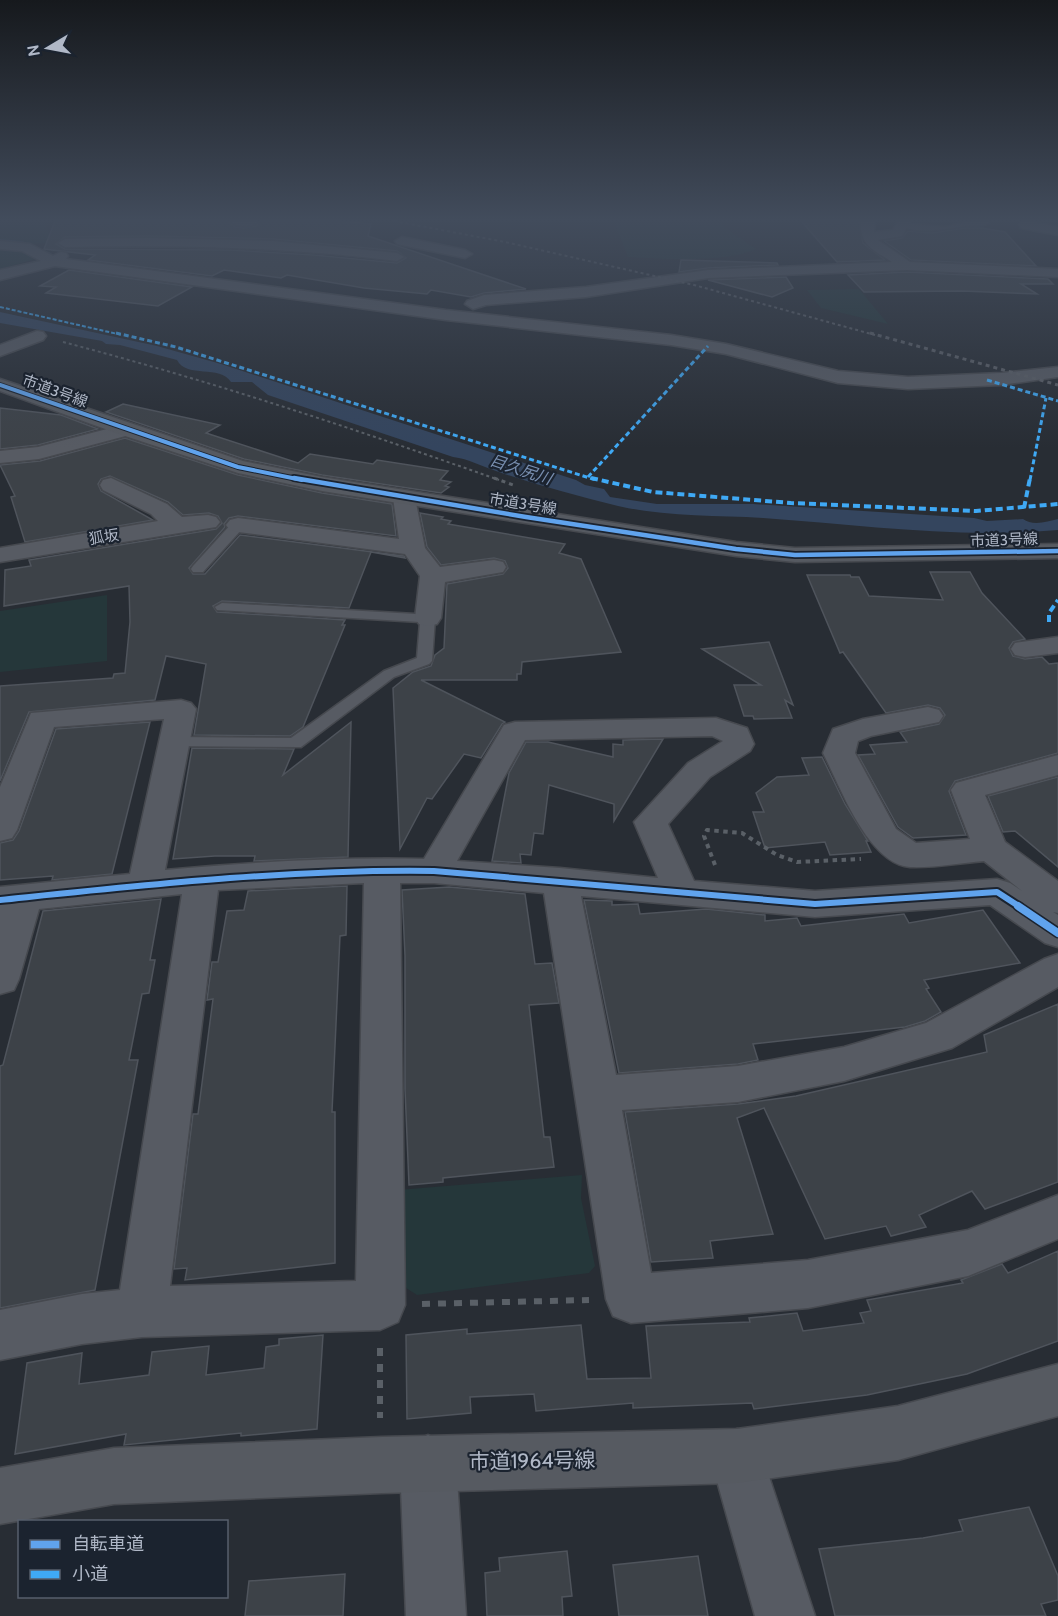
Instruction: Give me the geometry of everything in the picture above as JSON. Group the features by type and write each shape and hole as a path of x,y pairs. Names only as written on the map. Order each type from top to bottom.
{"street":[{"path":"315,296 446,315 680,341 726,349 838,377 908,383 1001,380 1058,372"},
{"path":"446,315 484,300 530,296"},
{"path":"0,351 37,336"},
{"name":"市道3号線","path":"0,385 238,467 404,498 765,553 823,556 1058,550"},
{"path":"0,457 39,453 126,430"},
{"path":"111,485 159,509 176,525"},
{"path":"404,498 413,548 434,576 428,618"},
{"name":"狐坂","path":"5,554 176,525 208,522"},
{"path":"238,525 413,548"},
{"path":"0,530 5,554"},
{"path":"434,576 494,567"},
{"path":"1025,649 1055,631"},
{"path":"0,830 42,720 181,709 145,884"},
{"path":"928,716 862,728 844,736 839,753 883,836 909,855 991,849"},
{"path":"434,871 515,731 717,727 736,735 738,744 699,770 651,822 681,891"},
{"path":"1058,765 967,790 991,849 1058,900"},
{"path":"0,1335 82,1318 142,1312 380,1305 382,869"},
{"path":"0,979 12,899 145,884 296,872 382,869 434,871 814,903 996,892 1058,933"},
{"path":"142,1312 202,880"},
{"path":"560,880 631,1299 808,1284 968,1253 1058,1216"},
{"path":"598,1094 738,1084 844,1064 938,1036 1058,969"},
{"name":"市道1964号線","path":"0,1496 114,1476 428,1463 737,1456 898,1433 1058,1390"},
{"path":"737,1456 785,1616"},
{"path":"428,1463 436,1616"}],"lane":[{"path":"198,569 238,525"},
{"path":"175,742 295,743 389,674 424,661 428,618 222,607"}],"path":[{"path":"37,336 132,360 300,411 522,488"},
{"path":"704,836 706,830 742,833 777,855 797,862 909,855"},
{"path":"380,1430 380,1305 631,1299"}],"shaded area":[{"path":"812,296 865,296 888,324 821,308"},
{"path":"107,595 107,661 0,672 0,611"},
{"path":"582,1175 581,1198 595,1266 589,1273 417,1295 403,1286 398,1190"}],"water":[{"name":"目久尻川","path":"0,312 157,346 221,364 576,480 585,485 604,489 610,497 657,504 753,504 974,518 987,521 1023,519 1040,523 1058,519 1058,530 947,532 636,510 526,481 453,457 268,395 252,382 231,382 219,374 188,369 177,360 120,345 0,323"}],"building":[{"path":"75,296 175,296 158,306"},
{"path":"123,404 220,425 206,433 298,463 310,454 373,464 377,460 448,471 440,480 451,482 445,486 449,487 441,493 322,475 244,459 106,412"},
{"path":"0,408 61,415 98,429 38,445 0,449"},
{"path":"125,438 238,475 322,493 392,504 396,536 238,516 229,518 224,524 225,527 189,568 193,574 205,574 240,535 404,556 405,558 371,552 349,608 222,601 213,606 217,612 345,620 342,625 345,625 303,727 290,736 194,735 206,664 166,656 155,700 29,712 0,781 0,686 113,678 114,674 125,673 130,622 129,586 4,606 5,570 31,566 29,560 216,529 222,523 218,516 209,513 183,515 168,502 110,476 101,479 98,484 101,491 153,520 25,542 11,497 15,496 0,465 40,461"},
{"path":"420,513 443,517 441,519 451,521 448,524 565,544 559,553 581,559 621,652 522,662 521,674 517,674 517,680 421,680 505,722 481,758 464,754 432,799 427,798 400,849 393,688 413,672 431,666 435,655 444,648 447,584 503,574 508,568 505,561 494,558 441,565 427,547"},
{"path":"930,572 970,572 982,593 1025,639 1013,642 1009,648 1013,656 1025,659 1042,657 1049,664 1058,663 1058,753 955,781 949,791 966,835 913,838 898,827 858,755 875,754 870,745 907,742 900,732 939,724 945,715 940,708 928,705 886,713 843,652 840,653 807,575 859,577 869,596 943,600"},
{"path":"769,642 793,705 785,700 792,718 754,719 753,716 744,716 734,685 761,685 702,649"},
{"path":"150,722 112,874 52,880 53,876 0,880 0,843 13,840 19,831 56,729"},
{"path":"351,722 348,857 254,861 255,856 173,859 192,748 294,749 283,775"},
{"path":"663,739 614,821 614,804 549,785 543,834 534,833 531,855 520,854 521,863 492,861 509,773 526,742 548,742 613,757 613,744 623,745 623,740"},
{"path":"822,757 845,804 868,841 866,841 871,852 830,855 825,842 765,848 753,812 764,812 756,793 777,777 809,775 802,758"},
{"path":"1058,777 1058,867 1015,831 1003,832 988,796"},
{"path":"347,886 346,935 340,936 332,1112 335,1112 335,1263 185,1280 187,1268 174,1269 193,1114 198,1114 213,999 207,1000 212,962 218,962 227,911 244,910 248,891"},
{"path":"449,887 525,894 535,964 552,963 559,1003 529,1005 544,1137 550,1137 554,1167 443,1178 443,1182 409,1185 402,890"},
{"path":"161,899 150,960 155,960 149,993 142,994 129,1060 138,1060 95,1290 0,1308 0,1066 3,1065 43,911"},
{"path":"584,900 612,901 612,905 638,904 640,914 706,909 765,915 765,921 797,918 801,926 904,914 909,923 983,910 1020,963 924,980 929,988 926,989 941,1012 925,1021 905,1027 753,1044 758,1060 738,1064 619,1073"},
{"path":"1058,1004 1058,1182 985,1209 972,1191 919,1215 926,1227 891,1236 886,1226 825,1239 764,1108 737,1118 773,1234 710,1241 713,1258 651,1262 625,1112 738,1104 796,1096 987,1052 984,1035"},
{"path":"1058,1251 1058,1341 967,1374 867,1395 754,1409 752,1403 633,1408 633,1403 536,1411 534,1394 470,1397 471,1413 407,1419 406,1335 467,1329 467,1334 581,1325 587,1379 651,1378 646,1326 750,1322 749,1318 797,1313 803,1331 864,1323 860,1313 871,1311 867,1300 963,1283 961,1280 1002,1264 1008,1273"},
{"path":"323,1335 317,1429 241,1436 241,1433 124,1445 126,1434 15,1454 27,1363 82,1353 79,1384 149,1375 152,1352 209,1346 206,1375 264,1368 266,1347 279,1345 279,1339"},
{"path":"1029,1507 1058,1576 1058,1600 1041,1604 1046,1616 835,1616 819,1549 923,1538 963,1531 959,1520"},
{"path":"567,1551 572,1596 562,1597 563,1616 487,1616 485,1573 500,1571 499,1558"},
{"path":"698,1556 708,1616 619,1616 613,1565"},
{"path":"345,1574 343,1616 245,1616 249,1581"}],"railway":[{"path":"735,296 875,335"},
{"path":"870,333 1058,385"}],"marked path":[{"path":"0,307 176,347 596,480 653,492 791,503 976,511 1058,504"},
{"path":"588,477 708,346"},
{"path":"987,380 1058,401"},
{"path":"1024,508 1046,398"},
{"path":"1049,622 1049,613 1058,600"}],"cycle path":[{"path":"0,385 238,467 322,484 526,517 736,549 795,555 1058,551"},
{"path":"0,900 271,874 325,871 434,871 815,904 997,892 1058,933"}]}
